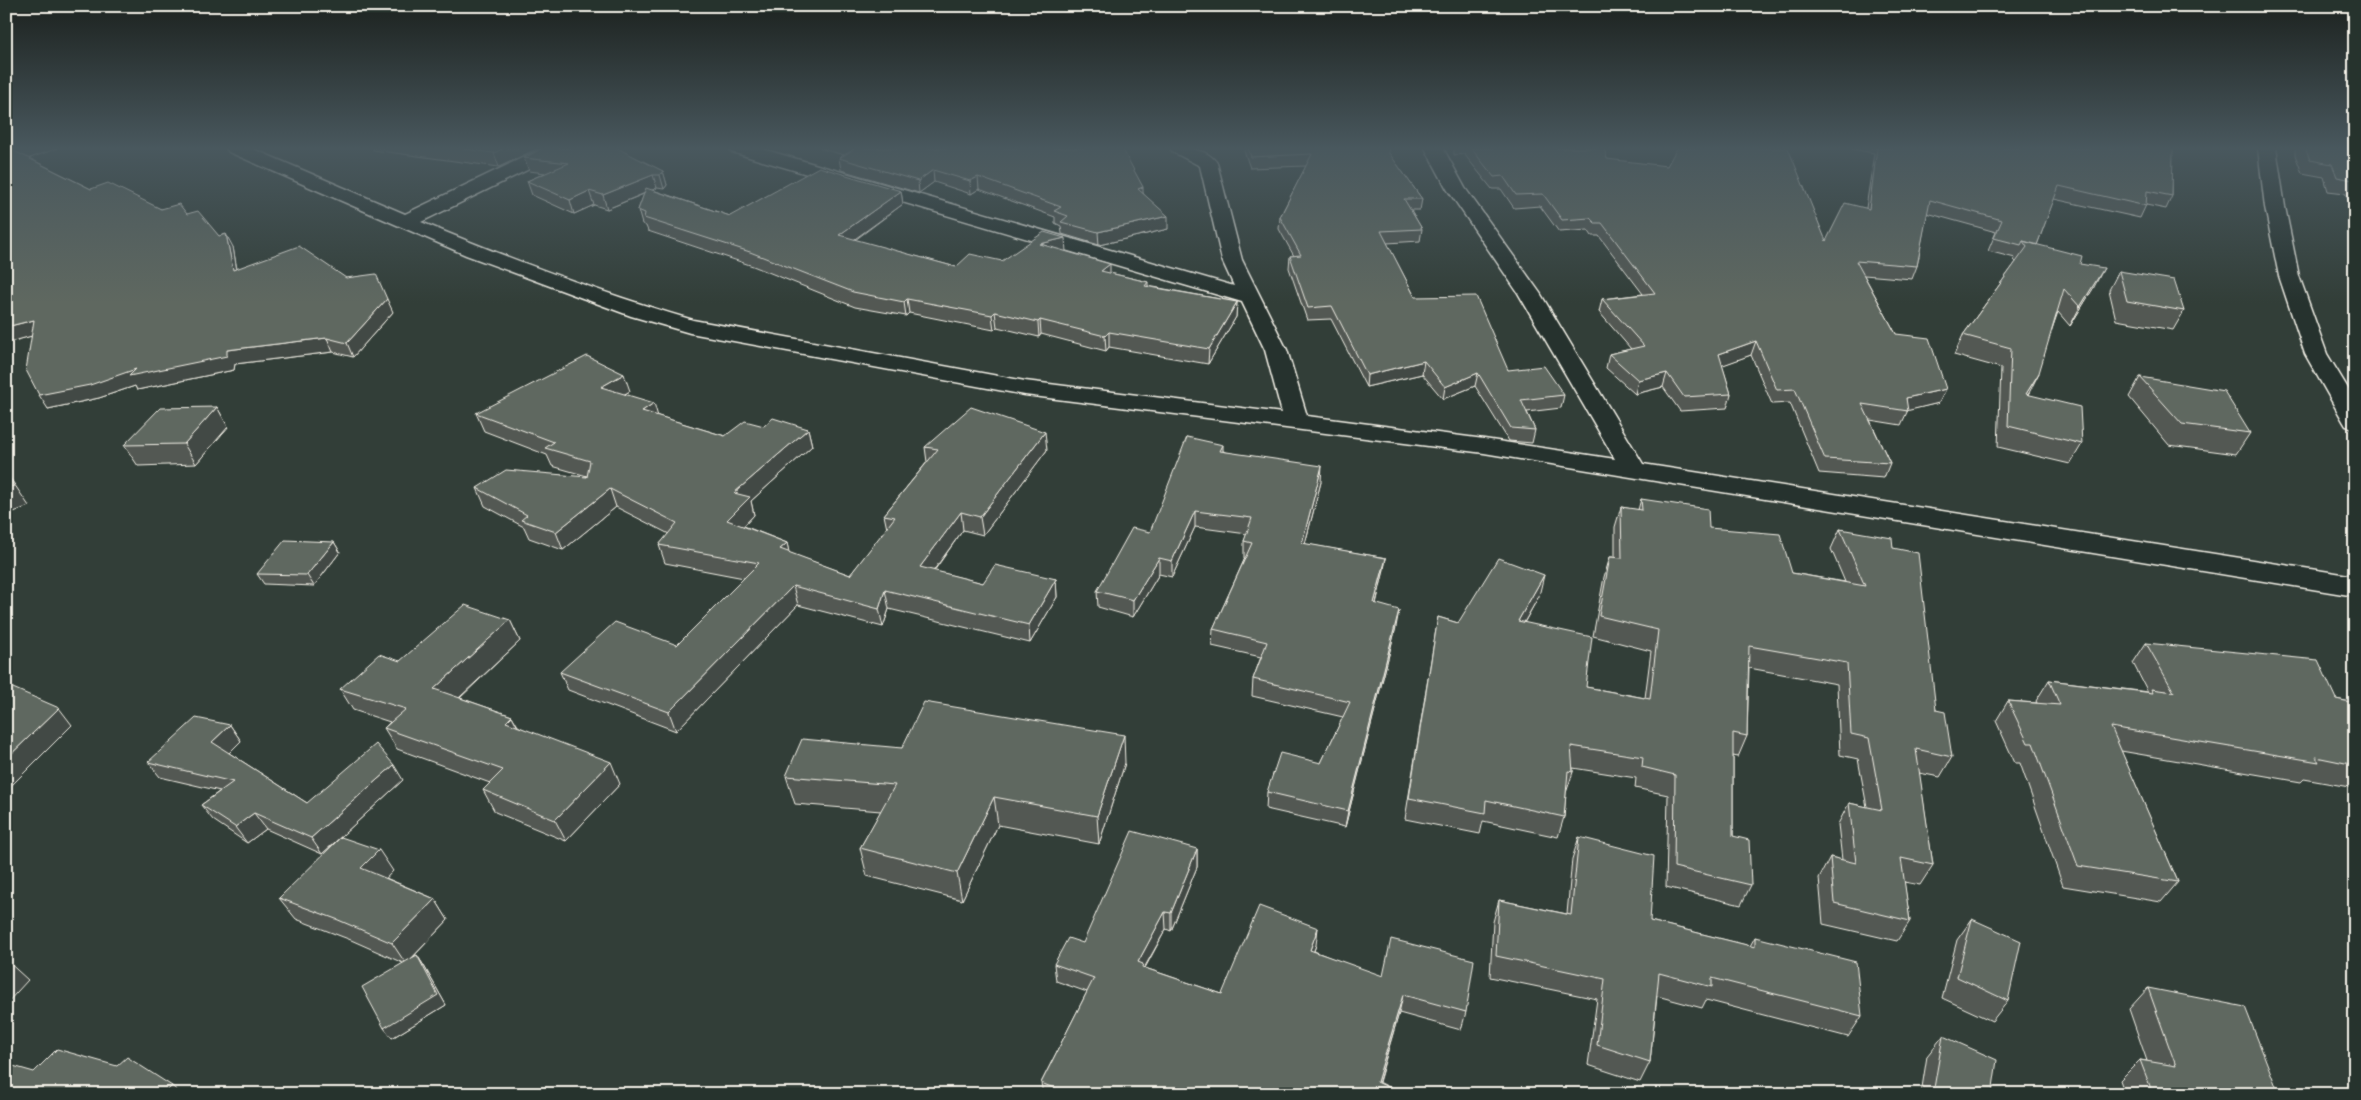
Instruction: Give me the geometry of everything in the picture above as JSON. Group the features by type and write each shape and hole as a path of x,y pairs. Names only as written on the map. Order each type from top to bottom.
{"street":[{"path":"353,199 473,251 639,310 690,326 1025,388 1484,446 2355,586"},
{"path":"405,222 452,199"},
{"path":"913,199 1250,298"},
{"path":"1217,199 1232,260 1276,350 1297,423"},
{"path":"1463,199 1530,293 1634,470"},
{"path":"2274,199 2289,276 2316,354 2355,421"}],"building":[{"path":"6,199 141,199 161,209 179,204 187,214 198,211 219,236 226,234 233,270 299,246 346,278 376,274 387,299 347,343 327,338 227,350 227,356 129,376 136,369 90,385 39,395 26,370 34,320 6,327"},
{"path":"642,199 680,199 730,216 760,199 889,199 839,235 956,267 970,254 1002,261 1044,232 1065,238 1040,244 1110,264 1101,271 1148,282 1145,286 1237,302 1209,349 1109,332 1105,336 1040,320 1038,322 995,312 992,315 907,299 904,302 853,292 750,252 644,218 645,213 638,210"},
{"path":"1040,199 1149,199 1168,216 1098,232 1061,222 1068,216 1054,211 1061,207"},
{"path":"1289,199 1404,199 1422,229 1381,231 1415,297 1476,296 1508,370 1544,366 1564,395 1521,400 1535,430 1511,428 1478,373 1445,387 1424,361 1367,375 1332,306 1308,308 1290,256 1301,255 1280,217"},
{"path":"1547,199 1809,199 1826,241 1845,203 1869,209 1870,199 2054,199 2037,245 2023,241 2021,245 1994,238 2002,220 1930,200 1917,266 1856,261 1896,334 1929,338 1946,389 1906,398 1908,411 1862,404 1890,463 1825,459 1795,389 1777,390 1756,341 1719,354 1731,394 1684,397 1667,373 1638,380 1609,354 1644,346 1602,299 1655,293 1602,223 1595,223 1590,218 1562,220"},
{"path":"2117,199 2146,199 2146,206"},
{"path":"2023,241 2082,256 2080,264 2104,268 2080,307 2064,289 2039,373 2026,394 2080,407 2082,444 2008,426 2011,348 1963,335 2027,247"},
{"path":"2119,271 2174,280 2184,311 2127,301"},
{"path":"587,356 624,374 601,387 654,403 642,411 725,436 745,421 764,426 773,418 808,429 734,493 750,497 727,520 787,543 780,549 850,575 895,517 884,515 938,449 925,447 971,407 1045,432 980,517 961,512 920,567 983,583 995,565 1056,579 1029,625 885,590 879,609 793,586 669,712 560,672 615,622 677,645 759,563 659,545 677,523 610,489 556,532 521,520 527,515 477,488 506,470 587,477 590,461 545,448 554,442 476,413"},
{"path":"2140,377 2224,391 2250,433 2182,424"},
{"path":"217,407 184,444 124,445 160,408"},
{"path":"1187,437 1223,445 1220,451 1322,466 1302,543 1386,558 1374,603 1399,610 1348,811 1267,792 1280,753 1321,763 1350,702 1253,679 1267,642 1213,629 1252,543 1244,541 1252,518 1195,511 1172,561 1159,558 1133,600 1097,591 1132,528 1150,532"},
{"path":"6,474 14,486 6,488"},
{"path":"1641,499 1708,509 1709,528 1780,534 1792,573 1865,586 1840,529 1892,538 1893,548 1918,553 1936,710 1945,712 1952,757 1916,749 1933,865 1901,858 1910,921 1834,903 1830,857 1856,863 1849,803 1882,810 1869,738 1851,734 1847,663 1749,646 1747,736 1733,733 1733,836 1749,840 1751,885 1674,867 1675,775 1642,767 1643,757 1571,746 1573,772 1568,771 1564,817 1486,800 1485,813 1409,798 1438,617 1458,623 1498,558 1544,575 1518,621 1592,637 1586,687 1650,699 1658,630 1599,616 1610,557 1622,558 1621,507 1642,510"},
{"path":"285,540 334,542 307,575 257,574"},
{"path":"465,605 510,620 434,689 512,716 506,722 611,762 555,820 483,790 503,770 384,728 406,709 340,689 379,654 400,661"},
{"path":"2146,643 2318,660 2336,699 2355,703 2355,765 2316,757 2319,762 2111,727 2178,882 2078,866 2033,743 2028,743 2008,701 2060,705 2049,680 2153,693 2151,689 2174,692"},
{"path":"6,685 59,708 6,759"},
{"path":"924,702 1124,735 1097,816 994,797 957,873 860,848 895,785 786,776 802,739 902,748"},
{"path":"196,718 230,725 212,742 307,803 376,744 394,765 311,838 254,813 235,827 201,805 233,782 148,762"},
{"path":"1132,831 1197,849 1171,913 1165,912 1138,962 1143,964 1142,967 1222,994 1259,906 1318,928 1310,950 1383,976 1391,939 1474,960 1466,1012 1403,995 1377,1082 1403,1094 1291,1094 1273,1087 1271,1094 1069,1094 1041,1083 1094,978 1054,964 1068,938 1083,943"},
{"path":"341,837 379,850 361,868 435,899 392,943 336,919 279,898"},
{"path":"1579,837 1654,856 1650,921 1755,947 1755,937 1856,962 1862,1016 1712,978 1712,987 1659,973 1650,1062 1597,1045 1605,979 1496,956 1499,900 1571,915"},
{"path":"1972,919 2021,941 2008,1001 1957,977"},
{"path":"417,955 438,995 384,1028 362,987"},
{"path":"2148,988 2245,1007 2279,1094 2153,1094 2140,1060 2176,1066"},
{"path":"1943,1036 1997,1060 1992,1094 1933,1094"},
{"path":"57,1049 117,1066 127,1057 172,1086 164,1094 6,1094 6,1064 34,1072"}]}
